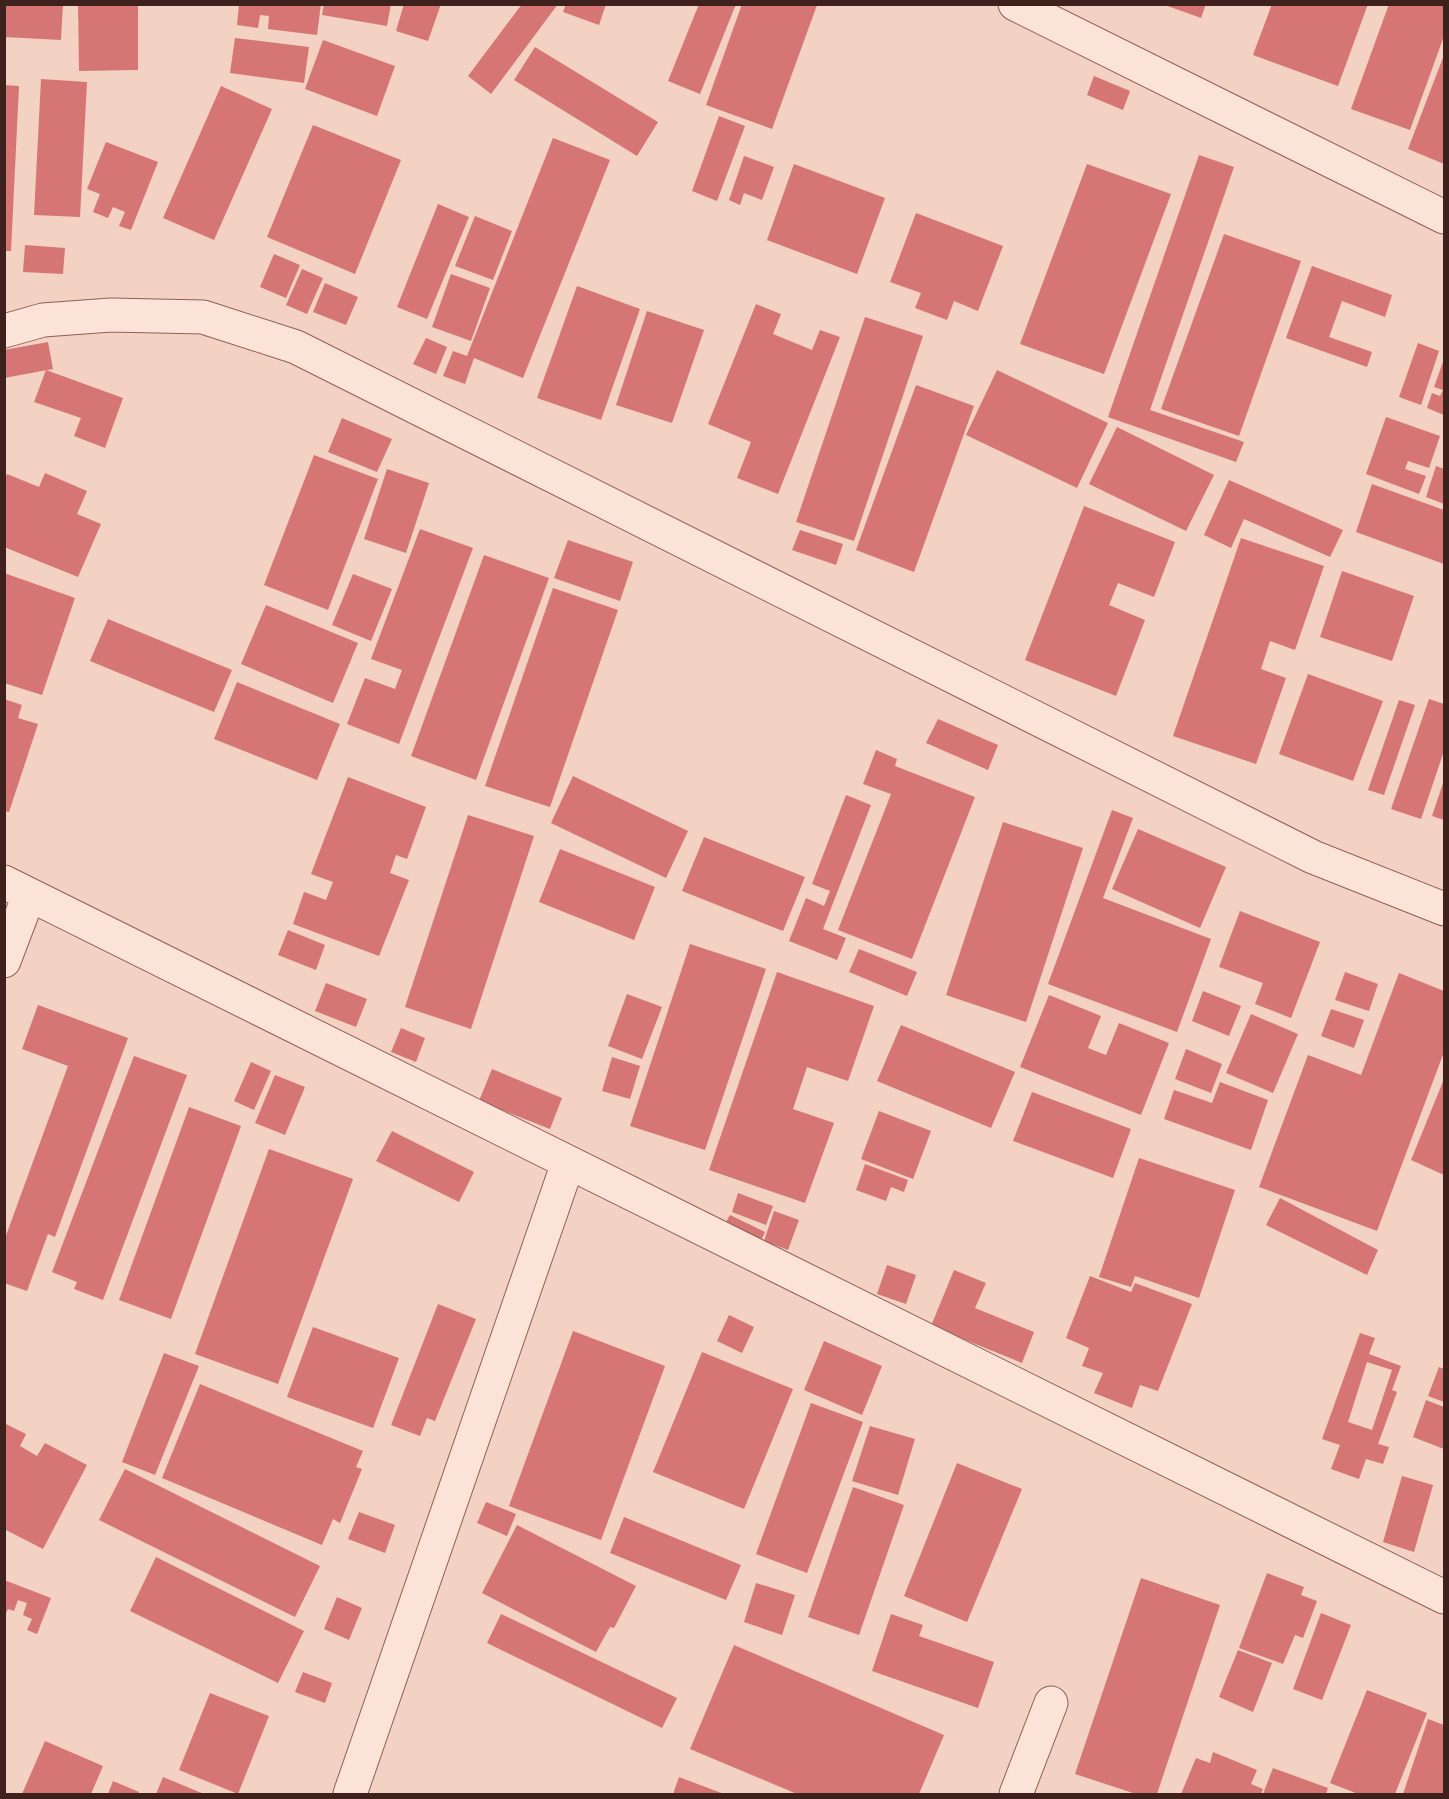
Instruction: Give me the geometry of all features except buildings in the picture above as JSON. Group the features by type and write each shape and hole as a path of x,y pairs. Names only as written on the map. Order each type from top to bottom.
{"street":[{"path":"1015,4 1444,217"},
{"path":"4,331 43,320 111,315 203,317 296,347 1313,857 1444,909"},
{"path":"4,961 17,889 1444,1597"},
{"path":"350,1794 568,1163"},
{"path":"1016,1794 1051,1703"}]}
